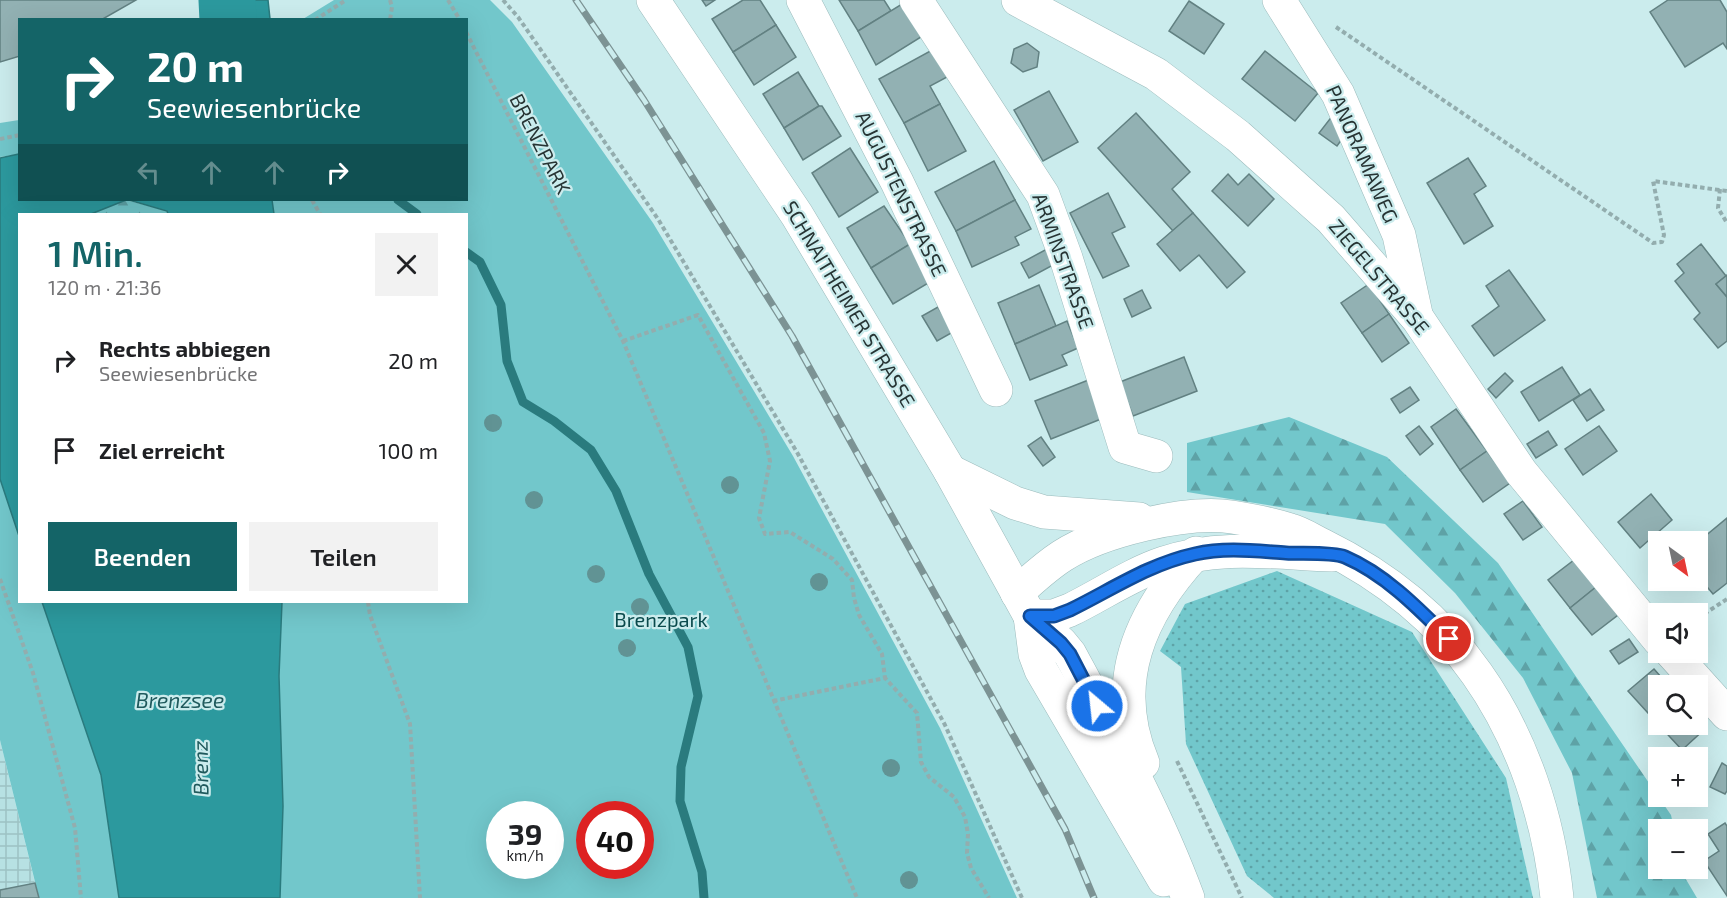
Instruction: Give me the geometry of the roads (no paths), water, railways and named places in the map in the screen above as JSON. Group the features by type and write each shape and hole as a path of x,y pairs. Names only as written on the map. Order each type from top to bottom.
{"street":[{"name":"SCHNAITHEIMER STRASSE","path":"653,0 797,215 950,471 1023,605 1041,670 1156,869 1176,898"},
{"name":"AUGUSTENSTRASSE","path":"803,0 897,182 996,390"},
{"name":"ARMINSTRASSE","path":"916,0 1043,195 1066,258 1125,447 1156,456"},
{"name":"ZIEGELSTRASSE","path":"1018,0 1156,74 1238,136 1331,219 1418,319 1521,472 1648,627"},
{"name":"PANORAMAWEG","path":"1279,0 1338,94 1399,235 1418,319"},
{"path":"950,471 1015,503 1044,512 1158,520 1230,516 1291,530 1365,567 1390,585 1449,639 1477,673 1503,715 1524,762 1542,814 1554,869 1557,898"},
{"path":"1158,520 1098,539 1063,555 1038,573 1023,605 1054,616 1162,563 1196,553 1255,550 1343,556"},
{"path":"1152,812 1145,769 1131,730 1128,691 1131,661 1155,605 1176,574 1196,553"},
{"name":"SCHNAITHEIMER STRASSE","path":"1023,605 1070,654 1152,812 1173,857 1188,898"},
{"path":"1681,663 1727,714"}],"water":[{"path":"234,0 268,0 270,18 236,18"},
{"path":"18,154 18,201 124,201 94,213 18,213 18,533 0,479 0,158"},
{"path":"132,201 272,201 274,213 168,213"},
{"name":"Brenzsee","path":"42,603 282,603 279,676 283,806 280,898 119,898 101,775"}],"waterway":[{"name":"Brenz","path":"227,0 228,18"},
{"path":"399,201 416,213"},
{"path":"468,253 480,262 501,305 507,361 523,402 554,421 591,450 616,491 649,574 688,647 698,696 681,767 680,801 702,872 704,898"}],"railway":[{"path":"576,0 644,100 792,336 1065,829 1094,898"}],"park label":[{"name":"Brenzpark","path":"661,620"}]}
